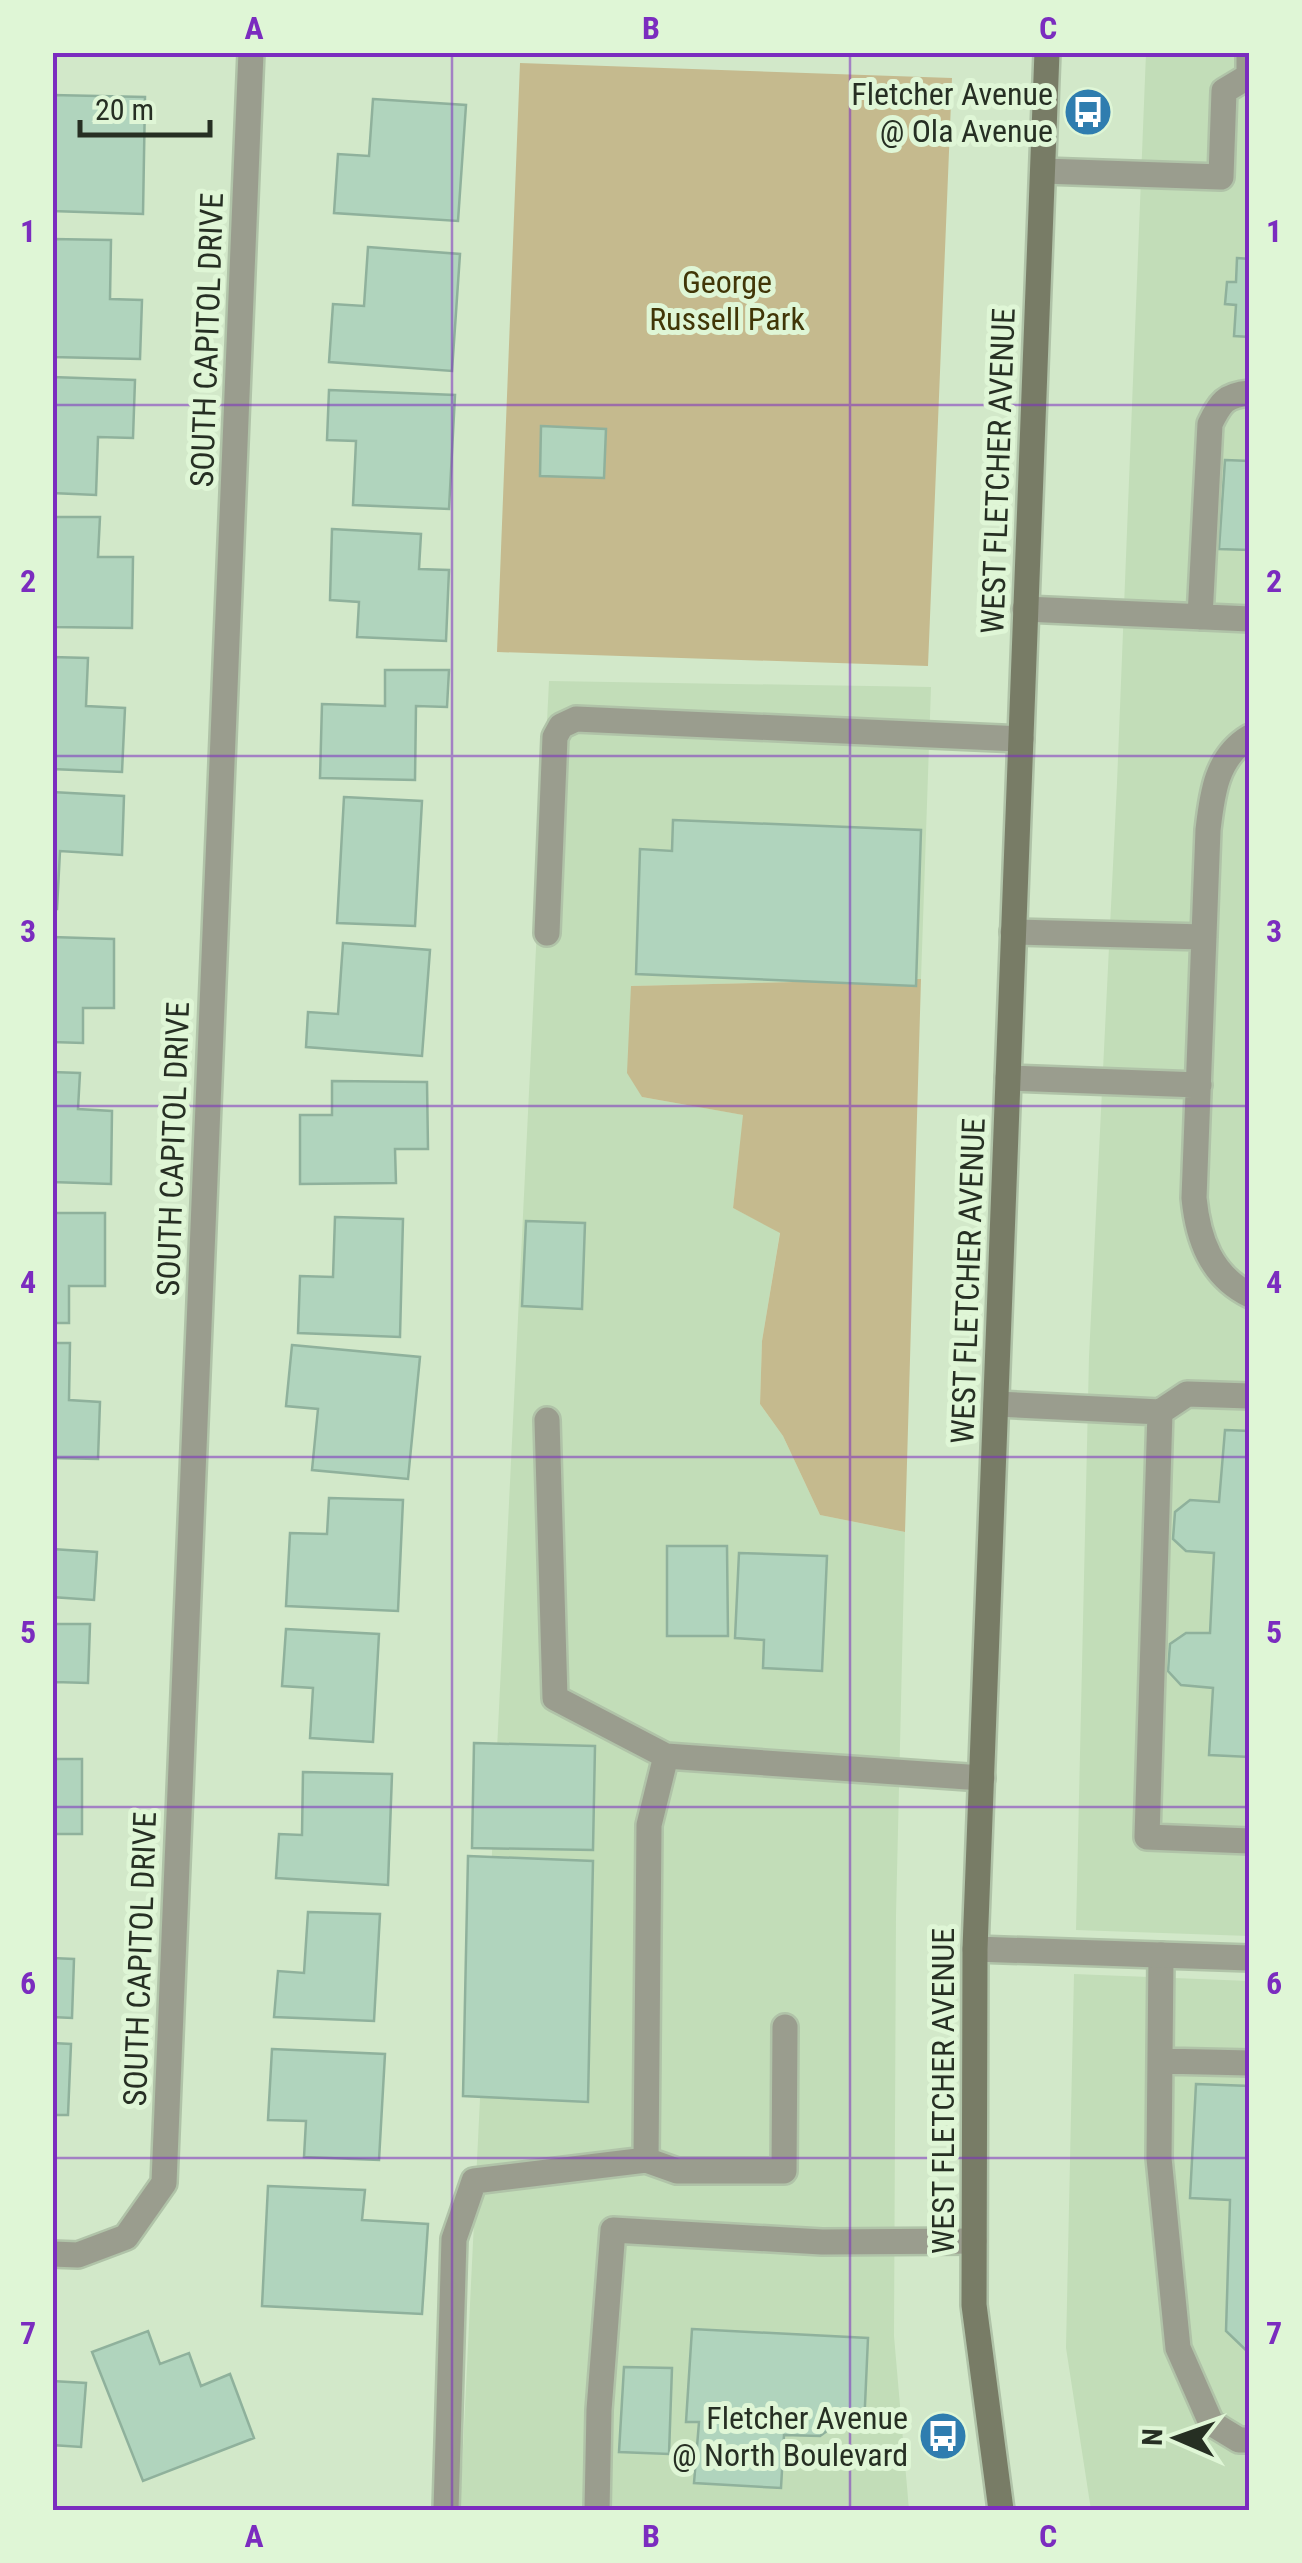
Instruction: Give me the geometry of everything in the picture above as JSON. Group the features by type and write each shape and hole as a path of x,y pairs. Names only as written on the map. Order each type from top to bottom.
{"main road":[{"name":"WEST FLETCHER AVENUE","path":"1001,2510 974,2305 976,1948 1047,52"}],"street":[{"name":"SOUTH CAPITOL DRIVE","path":"52,2254 78,2255 126,2237 164,2184 251,52"},
{"path":"1042,171 1220,177 1224,91 1248,76 1249,52"},
{"path":"1200,617 1210,424 1221,401 1233,394 1250,393"},
{"path":"1025,609 1250,619"},
{"path":"547,933 555,737 561,726 576,719 1020,740"},
{"path":"1250,737 1223,762 1213,791 1208,830 1196,1223 1203,1248 1220,1273 1234,1288 1250,1295"},
{"path":"1013,932 1204,937"},
{"path":"1008,1078 1199,1085"},
{"path":"996,1404 1160,1412 1188,1394 1250,1396"},
{"path":"1160,1412 1147,1837 1250,1841"},
{"path":"547,1420 555,1698 666,1756 982,1778"},
{"path":"646,2160 649,1825 666,1756"},
{"path":"976,1948 1250,1958"},
{"path":"1161,1955 1159,2158 1178,2348 1211,2423 1239,2440 1250,2440"},
{"path":"446,2510 454,2240 474,2181 646,2160 676,2171 784,2171 785,2027"},
{"path":"1160,2061 1250,2064"},
{"path":"597,2510 598,2410 613,2230 822,2242 974,2241"}],"shaded area":[{"path":"1146,53 1249,53 1249,1936 1076,1930 1089,1357"},
{"path":"549,681 931,687 921,979 631,986 642,1097 744,1115 733,1208 780,1232 762,1341 760,1404 783,1436 820,1515 905,1532 896,1915 894,2336 909,2510 460,2510"},
{"path":"1074,1974 1249,1981 1249,2510 1091,2510 1066,2348"}],"green space":[{"name":"George Russell Park","path":"520,63 952,78 928,666 497,652"},
{"path":"921,979 905,1532 820,1515 783,1436 760,1404 762,1341 780,1233 733,1208 743,1115 642,1097 627,1073 631,986"}],"building":[{"path":"52,95 145,97 143,214 52,211"},
{"path":"373,99 466,105 458,221 334,213 338,154 369,156"},
{"path":"52,239 111,240 110,299 142,300 140,359 52,357"},
{"path":"368,247 460,254 452,371 329,362 333,304 364,306"},
{"path":"1237,258 1250,259 1250,337 1234,336 1236,305 1225,304 1227,282 1236,282"},
{"path":"52,377 135,380 133,438 98,437 96,495 52,493"},
{"path":"329,390 455,395 449,509 353,505 356,441 327,440"},
{"path":"541,426 606,429 604,478 540,476"},
{"path":"1225,460 1250,461 1250,550 1219,549"},
{"path":"52,517 100,517 98,557 133,557 132,628 52,627"},
{"path":"332,529 421,534 419,569 449,570 446,641 357,637 359,602 330,600"},
{"path":"52,657 88,658 86,706 125,708 122,772 52,769"},
{"path":"385,670 449,670 447,707 416,706 415,780 320,778 322,704 385,706"},
{"path":"52,792 124,796 122,855 60,851 57,909 52,909"},
{"path":"344,797 422,801 415,926 337,923"},
{"path":"673,820 921,830 916,986 636,974 640,849 672,851"},
{"path":"52,937 114,939 114,1008 83,1008 83,1043 52,1042"},
{"path":"343,943 430,950 422,1056 306,1047 308,1012 338,1014"},
{"path":"52,1072 80,1073 78,1109 112,1111 111,1184 52,1182"},
{"path":"332,1081 427,1082 428,1149 395,1149 396,1183 300,1184 300,1115 332,1115"},
{"path":"52,1213 105,1213 105,1286 69,1286 69,1323 52,1323"},
{"path":"335,1217 403,1219 400,1337 298,1333 300,1276 333,1277"},
{"path":"526,1221 585,1223 582,1309 522,1306"},
{"path":"52,1343 70,1343 69,1400 100,1402 98,1459 52,1458"},
{"path":"292,1345 420,1357 408,1479 312,1470 318,1409 286,1406"},
{"path":"1225,1430 1250,1431 1250,1757 1209,1755 1213,1688 1181,1685 1168,1671 1170,1644 1186,1633 1210,1633 1214,1553 1186,1551 1173,1539 1175,1512 1190,1500 1219,1502"},
{"path":"329,1498 403,1500 398,1611 286,1606 290,1533 327,1534"},
{"path":"667,1546 727,1546 728,1636 667,1636"},
{"path":"52,1549 97,1552 94,1600 52,1597"},
{"path":"739,1553 827,1556 822,1671 763,1668 764,1640 735,1638"},
{"path":"52,1624 90,1624 88,1683 55,1682 54,1742"},
{"path":"286,1629 379,1634 373,1742 310,1738 313,1688 282,1686"},
{"path":"474,1743 595,1746 593,1850 472,1848"},
{"path":"52,1759 82,1759 82,1834 52,1834"},
{"path":"303,1772 392,1774 388,1885 276,1878 279,1834 302,1835"},
{"path":"468,1856 593,1861 588,2102 463,2096"},
{"path":"308,1912 380,1914 374,2021 274,2017 278,1971 304,1973"},
{"path":"52,1958 74,1959 72,2018 52,2017"},
{"path":"52,2043 71,2044 68,2115 52,2115"},
{"path":"272,2049 385,2054 379,2160 304,2157 306,2121 268,2120"},
{"path":"1196,2084 1250,2086 1250,2354 1226,2331 1230,2200 1190,2198"},
{"path":"268,2186 365,2190 362,2220 428,2224 422,2314 262,2306"},
{"path":"692,2329 868,2338 864,2427 834,2426 820,2436 784,2435 781,2488 694,2483 699,2422 686,2422"},
{"path":"148,2331 160,2364 189,2353 201,2386 230,2374 254,2438 143,2481 92,2352"},
{"path":"624,2367 672,2368 669,2454 619,2452"},
{"path":"52,2381 86,2383 81,2447 52,2445"}],"place":[{"name":"Fletcher Avenue @ Ola Avenue","path":"1088,112"},
{"name":"Fletcher Avenue @ North Boulevard","path":"943,2436"}]}
